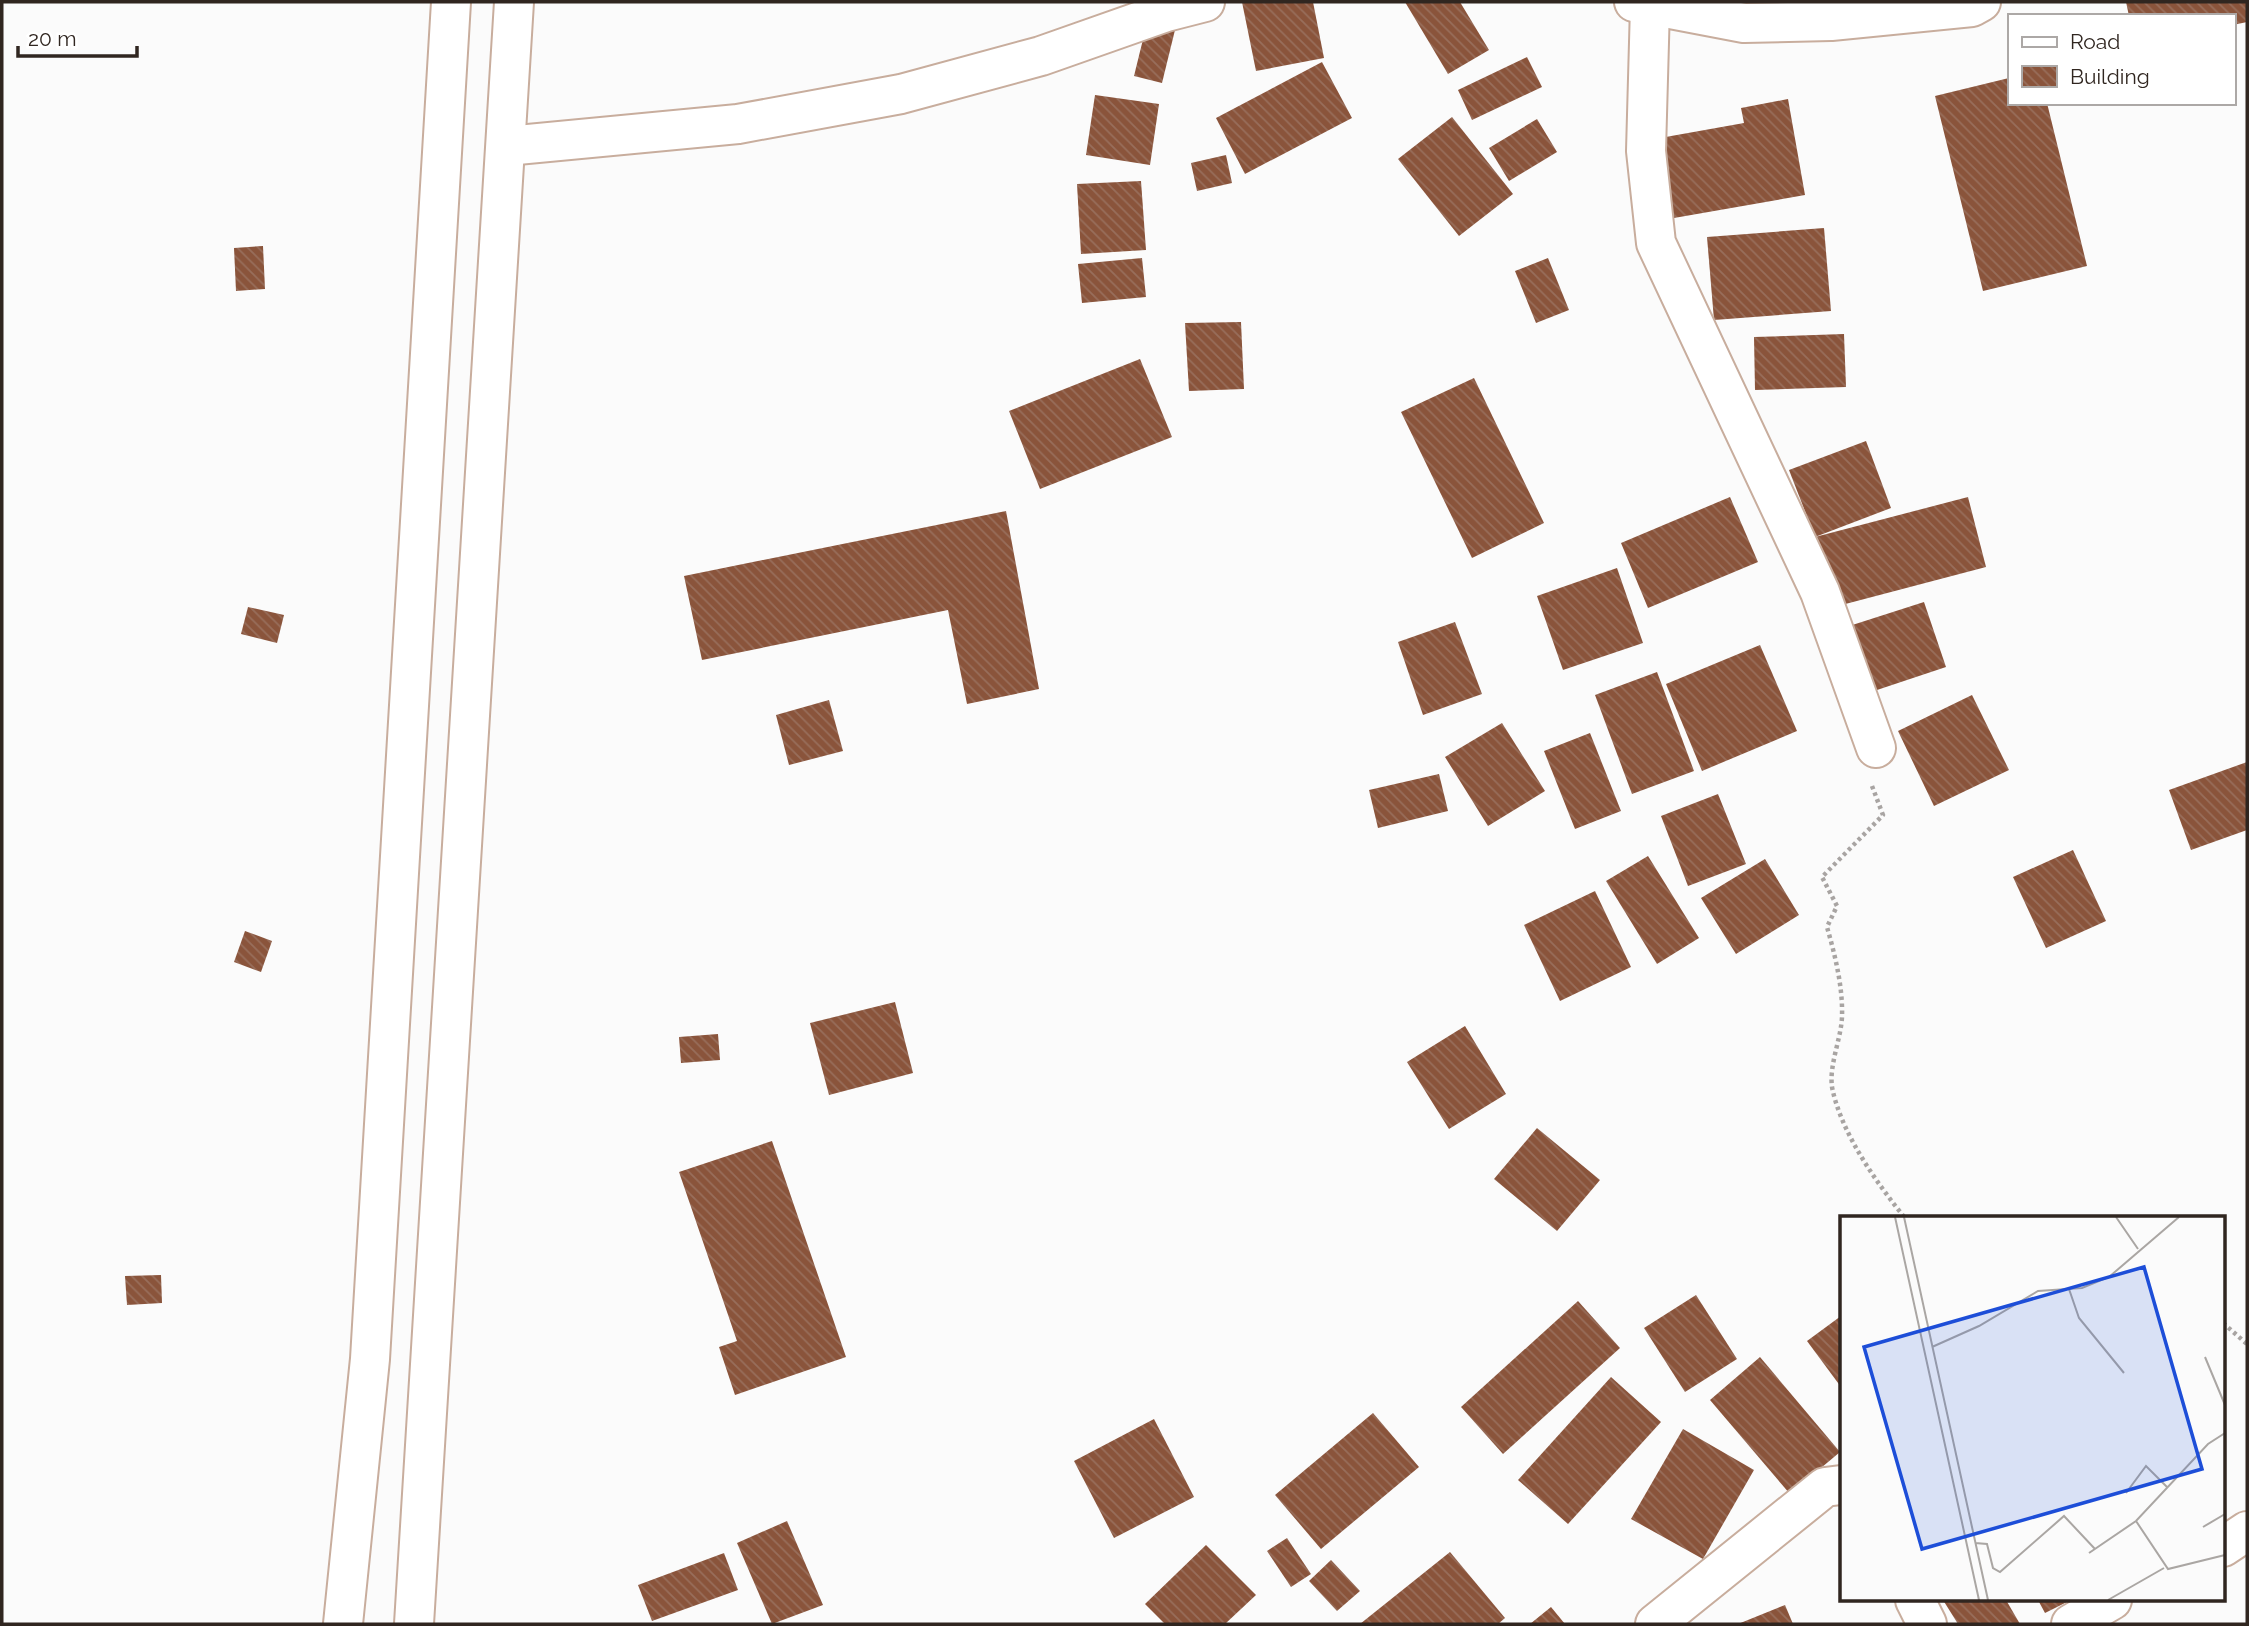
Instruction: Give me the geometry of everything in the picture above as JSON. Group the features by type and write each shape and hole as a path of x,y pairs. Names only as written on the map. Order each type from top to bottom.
{"main road":[{"path":"343,1624 370,1359 451,2"},
{"path":"414,1624 514,2"},
{"path":"506,146 738,124 901,94 1041,56 1166,12 1205,2"},
{"path":"1876,748 1820,592 1656,243 1646,151 1642,4 1744,23 1831,22 1972,7 1981,2"},
{"path":"1655,1624 1825,1487 1840,1485"},
{"path":"2224,1546 2247,1531"},
{"path":"1916,1602 1927,1624"},
{"path":"2071,1624 2109,1602"}],"path":[{"path":"1876,748 1865,768 1882,815 1822,877 1837,906 1827,927 1836,959 1842,1016 1832,1085 1847,1128 1889,1198 1903,1216"},
{"path":"2224,1324 2247,1344"}],"building":[{"path":"1242,2 1313,2 1324,58 1256,71"},
{"path":"1405,2 1460,2 1489,50 1448,74"},
{"path":"2126,2 2247,2 2247,22 2235,25 2235,14 2129,14"},
{"path":"1147,23 1175,30 1162,83 1134,76"},
{"path":"1527,57 1542,87 1472,120 1458,90"},
{"path":"1322,62 1352,118 1245,174 1216,118"},
{"path":"2008,78 2008,105 2047,105 2087,266 1983,291 1935,96"},
{"path":"1095,95 1159,104 1150,165 1086,155"},
{"path":"1788,99 1805,195 1674,218 1660,138 1744,123 1741,108"},
{"path":"1452,117 1513,194 1459,236 1398,159"},
{"path":"1537,119 1557,152 1509,181 1489,148"},
{"path":"1226,155 1232,183 1197,191 1191,163"},
{"path":"1141,181 1146,250 1081,254 1077,184"},
{"path":"1824,228 1831,311 1714,320 1707,237"},
{"path":"263,246 265,289 236,291 234,248"},
{"path":"1142,258 1146,297 1082,303 1078,264"},
{"path":"1548,258 1569,310 1536,323 1515,271"},
{"path":"1241,322 1244,389 1189,391 1185,323"},
{"path":"1844,334 1846,387 1755,390 1754,337"},
{"path":"1140,359 1172,437 1040,489 1009,411"},
{"path":"1474,378 1544,523 1472,558 1401,412"},
{"path":"1866,441 1891,508 1815,537 1789,470"},
{"path":"1730,497 1758,562 1648,608 1621,543"},
{"path":"1968,497 1986,567 1834,607 1815,537"},
{"path":"1006,511 1039,689 967,704 948,610 702,660 684,576"},
{"path":"1617,568 1643,643 1563,670 1537,596"},
{"path":"1924,602 1946,667 1865,694 1843,628"},
{"path":"248,607 284,615 277,643 241,634"},
{"path":"1455,622 1482,694 1423,715 1398,642"},
{"path":"1760,645 1797,731 1702,771 1666,684"},
{"path":"1657,672 1694,771 1632,794 1595,695"},
{"path":"1972,695 2009,770 1934,806 1898,731"},
{"path":"829,700 843,751 789,765 776,715"},
{"path":"1502,723 1545,791 1488,826 1445,757"},
{"path":"1590,733 1621,811 1575,829 1544,751"},
{"path":"2247,762 2247,830 2191,850 2169,790"},
{"path":"1439,774 1448,811 1378,828 1369,790"},
{"path":"1718,794 1746,864 1688,886 1661,816"},
{"path":"2073,850 2106,921 2046,948 2013,877"},
{"path":"1648,856 1699,938 1657,964 1606,881"},
{"path":"1765,859 1799,915 1736,954 1701,898"},
{"path":"1595,891 1631,967 1560,1001 1524,925"},
{"path":"245,931 272,941 261,972 234,962"},
{"path":"895,1002 913,1073 829,1095 810,1023"},
{"path":"1465,1026 1506,1094 1449,1129 1407,1062"},
{"path":"718,1034 720,1060 681,1063 679,1037"},
{"path":"1537,1128 1600,1180 1557,1231 1494,1179"},
{"path":"772,1141 846,1357 735,1395 719,1347 737,1341 679,1172"},
{"path":"161,1275 162,1303 127,1305 125,1276"},
{"path":"1696,1295 1737,1359 1685,1392 1644,1328"},
{"path":"1578,1301 1620,1348 1503,1454 1461,1407"},
{"path":"1840,1317 1840,1386 1807,1341"},
{"path":"1760,1357 1840,1452 1790,1494 1710,1400"},
{"path":"1611,1377 1661,1422 1568,1524 1518,1480"},
{"path":"1373,1413 1419,1467 1321,1549 1275,1495"},
{"path":"1154,1419 1194,1497 1114,1538 1074,1461"},
{"path":"1683,1429 1754,1470 1703,1559 1631,1519"},
{"path":"787,1521 823,1605 772,1624 737,1543"},
{"path":"1287,1538 1311,1574 1291,1587 1267,1551"},
{"path":"1206,1545 1256,1595 1225,1624 1165,1624 1145,1604"},
{"path":"1450,1552 1505,1618 1498,1624 1360,1624"},
{"path":"724,1553 738,1590 652,1621 638,1585"},
{"path":"1331,1560 1360,1591 1337,1611 1309,1581"},
{"path":"1944,1602 2007,1602 2020,1624 1958,1624"},
{"path":"2039,1602 2067,1602 2045,1613"},
{"path":"1785,1605 1793,1624 1738,1624"},
{"path":"1551,1607 1565,1624 1530,1624"}]}
